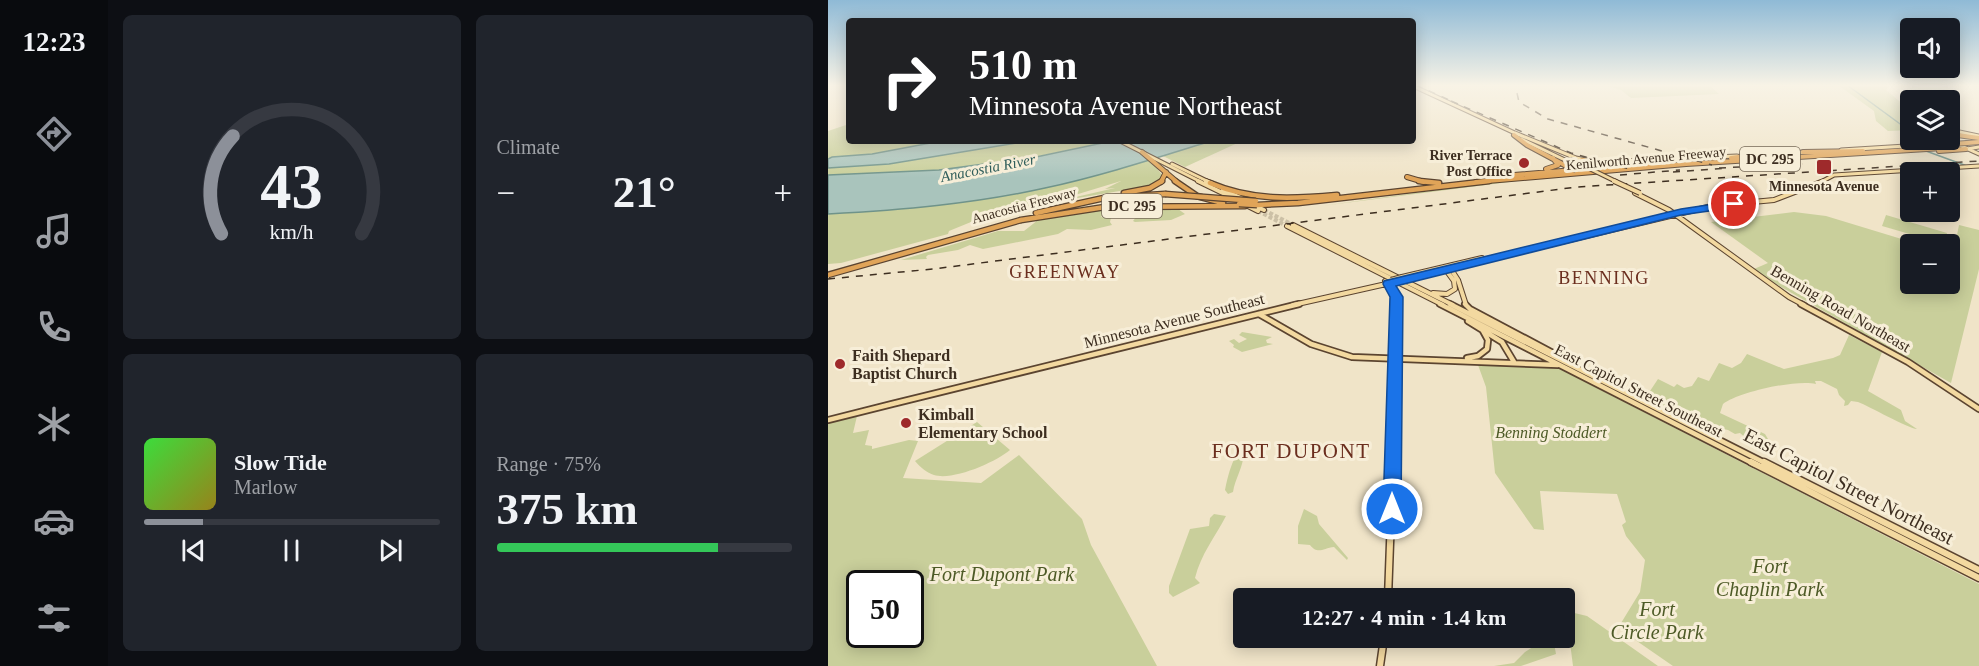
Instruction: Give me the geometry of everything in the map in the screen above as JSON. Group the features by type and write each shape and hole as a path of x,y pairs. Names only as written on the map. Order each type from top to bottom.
{"highway":[{"path":"1960,132 1979,141"},
{"path":"1514,134 1527,145 1576,170 1686,164"},
{"path":"1960,137 1979,141"},
{"path":"1969,148 1979,141"},
{"name":"Kenilworth Avenue Freeway","path":"1960,143 1979,141"},
{"name":"Kenilworth Avenue Freeway","path":"1375,192 1606,166 1900,147"},
{"name":"Kenilworth Avenue Freeway","path":"1960,148 1969,148"},
{"name":"Kenilworth Avenue Freeway","path":"1352,197 1493,180 1686,164 1938,150"},
{"path":"1803,152 1865,151"},
{"path":"1142,152 1179,186 1195,196 1218,203 1259,207"},
{"path":"1717,159 1759,154"},
{"path":"1494,177 1554,167 1558,163 1553,158"},
{"path":"1582,160 1598,168"},
{"path":"1598,168 1608,162"},
{"path":"1534,177 1598,168 1610,169"},
{"path":"1078,203 1151,188 1165,179 1165,171"},
{"path":"1407,177 1424,183 1453,182"},
{"path":"1210,183 1238,195 1265,198 1375,192"},
{"name":"Anacostia Freeway","path":"828,273 1078,203 1116,197 1165,194 1259,207 1375,192"},
{"name":"Anacostia Freeway","path":"1020,219 1104,206 1259,207 1301,205 1352,197"}],"main road":[{"name":"Benning Road Northeast","path":"1475,116 1676,213 1782,292 1908,362 1979,409"},
{"path":"1514,134 1582,160 1608,162 1900,147"},
{"path":"1960,142 1979,153"},
{"path":"1126,144 1259,207"},
{"path":"1133,144 1259,207"},
{"name":"Minnesota Avenue Southeast","path":"1030,370 1676,213 1712,206 1774,200 1837,175 1979,166"},
{"name":"East Capitol Street Northeast","path":"1290,225 1406,280 1574,369 1979,570"},
{"name":"East Capitol Street Southeast","path":"1290,225 1979,578"},
{"path":"1406,280 1438,295 1449,294 1455,286 1447,268"},
{"name":"East Capitol Street Northeast","path":"1447,268 1459,283 1464,303 1470,309 1547,349 1574,369"},
{"path":"1389,588 1396,297 1390,281"},
{"name":"Minnesota Avenue Southeast","path":"828,420 1326,297"},
{"path":"1440,303 1504,345 1514,362"},
{"path":"1259,314 1308,343 1357,358 1549,363 1574,369"},
{"path":"1449,360 1475,357 1485,351 1489,344 1488,339 1476,326"},
{"path":"1380,666 1383,648"}],"green space":[{"path":"1875,116 1900,116 1900,130 1888,131 1876,121"},
{"path":"846,125 846,144 925,144 828,159 828,131"},
{"path":"1010,144 1097,144 1029,158 974,175 828,175 828,168 889,164"},
{"path":"1174,144 1235,144 1185,167 1163,156"},
{"path":"1150,160 1163,176 1155,185 1054,202 1115,188 1105,189 1121,181 1019,212 971,222 949,231 948,234 841,263 828,264 828,214 911,208 991,197 1069,182"},
{"path":"1511,180 1525,180 1321,206"},
{"path":"1134,208 1178,209 1185,214 1171,220 1135,222 1133,221 1137,216 1132,212 1104,213 1101,217 1111,218 1112,225 1091,230 1067,229 1058,234 983,249 970,245 958,250 928,255 927,259 901,260 998,231 1024,231 1038,220 1056,215"},
{"path":"1794,212 1826,216 1900,239 1900,294 1960,294 1960,234 1957,234 1959,225 1979,230 1979,269 1951,383 1776,284 1754,269 1768,263 1711,222"},
{"path":"1886,215 1900,219 1900,222 1910,222 1947,233 1910,234 1882,226"},
{"path":"1242,332 1272,337 1266,340 1267,343 1273,344 1242,352 1233,347 1234,345 1229,341 1234,339 1239,343 1247,339 1239,335"},
{"path":"1849,335 1882,352 1868,391 1901,410 1905,421 1917,429 1858,402 1851,401 1844,406 1845,401 1837,389 1821,381 1815,381 1816,384 1796,383 1768,388 1742,395 1723,404 1720,413 1765,434 1768,439 1765,442 1765,448 1753,436 1748,440 1740,433 1735,434 1710,426 1708,429 1646,397 1658,379 1674,387 1677,384 1684,388 1692,386 1698,377 1709,381 1719,363 1732,368 1741,363 1747,354 1784,369 1833,358 1840,355"},
{"name":"Fort Chaplin Park","path":"1478,365 1558,368 1979,584 1979,666 1673,666 1618,628 1640,592 1645,560 1626,536 1622,525 1626,522 1617,494 1540,491 1544,530 1534,529 1495,473 1486,387"},
{"name":"Fort Dupont Park","path":"857,416 853,433 869,430 865,445 872,446 872,449 909,440 918,441 903,478 981,483 1019,455 1082,519 1091,545 1157,666 828,666 828,423"},
{"path":"977,422 1010,450 985,465 952,475 931,474 915,461"},
{"path":"1243,449 1243,460 1233,492 1228,494 1225,490 1231,467 1239,451"},
{"path":"1304,509 1317,516 1319,524 1348,558 1347,560 1334,547 1316,550 1310,545 1298,544 1298,526"},
{"path":"1214,514 1226,516 1198,569 1195,578 1200,583 1173,597 1169,593 1169,586 1190,529 1209,526 1210,518"},
{"name":"Fort Circle Park","path":"1575,613 1587,616 1658,666 1573,666 1571,648 1575,648"},
{"path":"1531,648 1555,648 1556,654 1521,666 1494,666 1514,663"}],"water":[{"path":"925,144 1010,144 889,164 828,168 828,159 832,157 872,154"},
{"name":"Anacostia River","path":"1098,144 1201,144 1108,172 1018,194 937,206 828,214 828,175 939,170 1036,157"}],"waterway":[{"path":"1889,116 1900,124"},
{"path":"1926,151 1967,166"}],"tunnel":[{"path":"1264,210 1293,225"},
{"path":"1258,211 1287,226"}],"railway":[{"path":"1486,116 1571,153 1633,170"},
{"path":"1543,116 1712,165"},
{"path":"828,279 933,269 1577,187 1979,161"},
{"path":"1719,168 1803,164"},
{"path":"1673,172 1727,168"},
{"path":"1620,175 1680,170"}],"place":[{"name":"River Terrace Post Office","path":"1524,163"},
{"name":"Minnesota Avenue","path":"1824,167"},
{"name":"Faith Shepard Baptist Church","path":"840,364"},
{"name":"Kimball Elementary School","path":"906,423"}],"district":[{"name":"GREENWAY","path":"1065,272"},
{"name":"BENNING","path":"1604,278"},
{"name":"FORT DUPONT","path":"1291,451"}],"route":[{"path":"1392,509 1396,297 1389,284 1681,212 1734,204"}],"park label":[{"name":"Benning Stoddert","path":"1551,432"}]}
